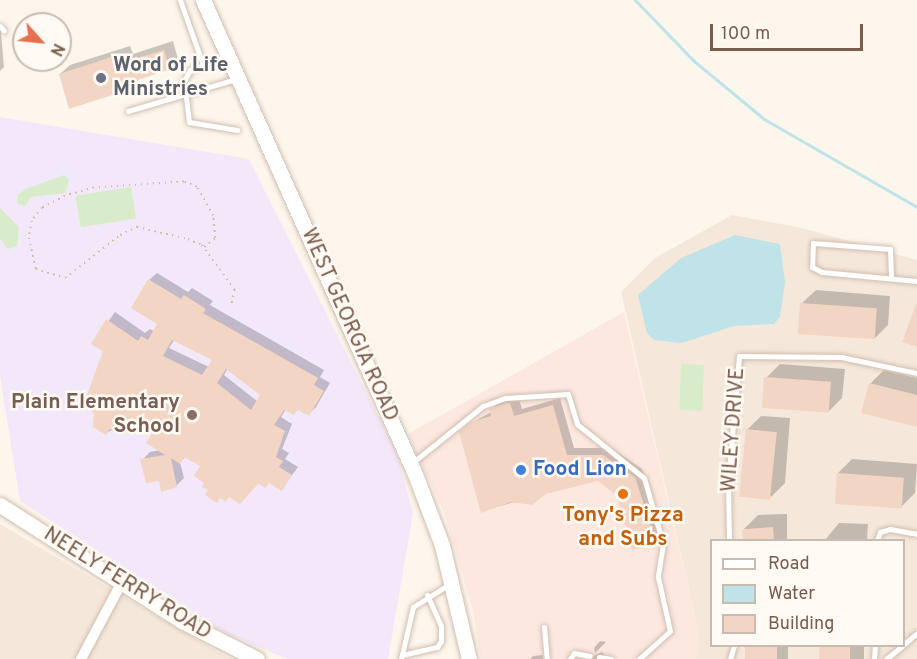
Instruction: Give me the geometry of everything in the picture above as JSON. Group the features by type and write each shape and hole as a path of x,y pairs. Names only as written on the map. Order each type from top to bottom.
{"main road":[{"name":"WEST GEORGIA ROAD","path":"203,0 411,464 453,583 469,659"},
{"name":"NEELY FERRY ROAD","path":"0,505 216,640 257,659"}],"street":[{"path":"81,659 122,582"}],"lane":[{"path":"180,0 203,65"},
{"path":"228,56 190,70 184,81 185,94 189,122 237,130"},
{"path":"128,111 238,78"},
{"path":"891,277 890,249 813,243 812,267 822,272 917,281"},
{"name":"WILEY DRIVE","path":"729,539 728,482 739,356 841,357 917,373"},
{"path":"411,464 483,406 505,398 568,394 577,424 644,478 663,544 658,577 670,631 639,659"},
{"path":"877,539 880,532 890,529 917,534"},
{"path":"427,595 441,626 441,641 437,647 401,657 409,612 427,595 453,583"},
{"path":"544,627 547,659"},
{"path":"905,643 917,633"},
{"path":"886,659 900,647"},
{"path":"570,659 574,653 590,656"},
{"path":"599,657 611,659"}],"path":[{"path":"204,247 215,238 213,216 206,198 197,187 184,182 94,188 65,196 42,208 32,221 28,238 36,269 65,278 120,235 137,227 156,229 204,247 235,290 231,307"}],"shaded area":[{"name":"Plain Elementary School","path":"0,117 249,159 397,454 413,513 388,659 287,659 222,631 20,501 0,376"},
{"path":"732,215 802,228 917,260 917,659 695,659 699,634 621,292 655,258"},
{"path":"624,312 699,634 695,659 481,659 473,611 444,512 408,434"},
{"path":"0,524 223,655 232,659 0,659"}],"green space":[{"path":"64,175 69,180 65,193 31,197 25,206 17,203 18,194 26,189"},
{"path":"131,187 136,219 81,227 76,196"},
{"path":"0,208 19,227 17,246 8,249 0,239"},
{"path":"681,364 704,365 702,411 679,410"}],"water":[{"path":"735,235 780,244 785,282 780,317 774,324 734,326 682,343 654,340 647,333 638,295 681,258"}],"building":[{"name":"Word of Life Ministries","path":"164,50 170,69 129,83 131,89 69,109 59,74 72,72 72,70 121,54 124,62"},
{"path":"148,279 181,299 184,295 206,309 203,313 318,378 314,385 324,391 309,416 298,410 294,415 284,410 274,425 285,431 276,457 283,461 279,467 292,475 282,491 269,483 266,488 258,484 240,504 229,497 226,502 220,498 217,503 205,495 208,490 202,487 204,483 194,476 200,466 184,457 180,464 171,458 177,487 161,492 159,481 146,483 140,459 165,455 146,443 151,434 136,425 130,435 118,428 116,433 110,429 106,435 93,427 94,413 83,406 103,351 91,344 106,319 138,341 141,336 148,340 157,324 131,308","holes":["172,340 212,360 202,375 163,356","226,369 260,395 251,410 217,383"]},
{"path":"800,303 877,308 875,339 798,334"},
{"path":"917,304 917,347 902,342"},
{"path":"764,377 831,382 829,413 762,408"},
{"path":"869,383 917,395 917,427 861,413"},
{"name":"Food Lion","path":"510,403 514,416 553,405 567,455 603,455 635,477 657,544 632,550 617,496 598,481 546,494 532,505 511,502 481,513 459,432 471,422 491,416 489,409"},
{"path":"746,429 777,432 770,500 739,497"},
{"path":"837,473 904,478 902,509 835,504"},
{"path":"773,527 774,539 743,539 742,529"},
{"path":"745,647 777,647 777,659 745,659"},
{"path":"819,647 850,647 850,659 819,659"}],"waterway":[{"path":"635,0 694,61 764,119 917,207"}],"place":[{"name":"Word of Life Ministries","path":"101,78"},
{"name":"Plain Elementary School","path":"192,415"},
{"name":"Food Lion","path":"521,470"},
{"name":"Tony's Pizza and Subs","path":"623,494"}]}
